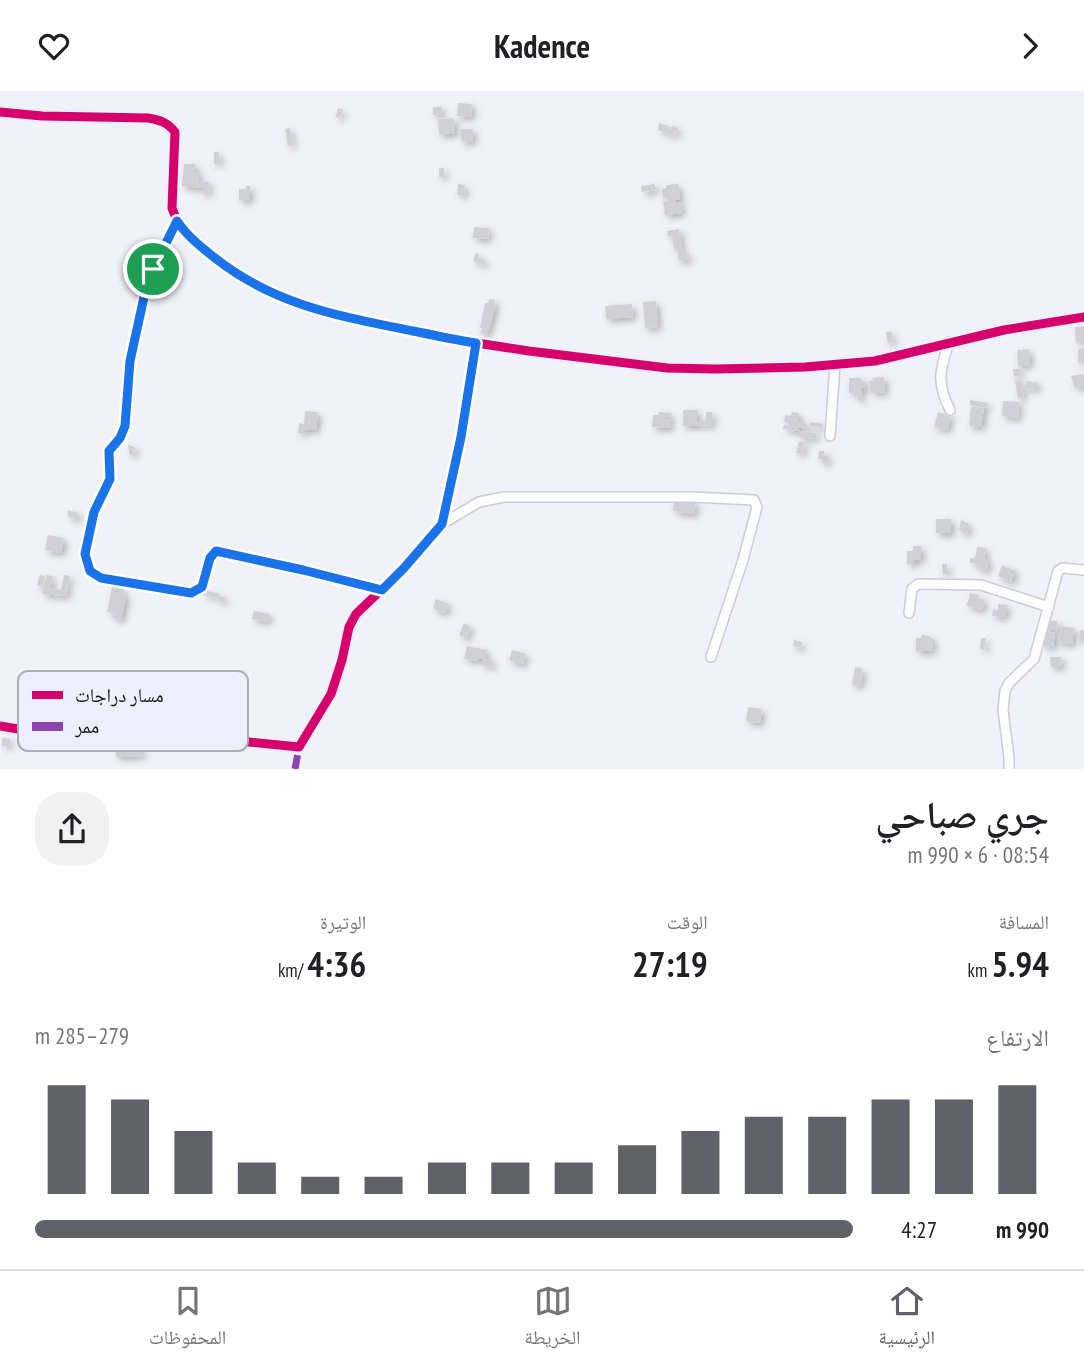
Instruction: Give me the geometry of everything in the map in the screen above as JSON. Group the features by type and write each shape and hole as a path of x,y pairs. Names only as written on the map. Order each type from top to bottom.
{"street":[{"path":"0,111 42,116 160,120 175,132 172,208 177,221 197,243 230,269 292,303 361,321 476,343 667,368 780,368 875,361 949,342 1084,317"},
{"path":"177,221 146,288 130,361 125,426 120,438 109,451 110,479 94,512 85,554 90,571 101,578 191,593 202,587 210,558 216,551 382,590"},
{"path":"949,342 939,378 950,410"},
{"path":"442,524 459,447 476,343"},
{"path":"830,436 835,365"},
{"path":"248,742 299,747 331,694 349,627 356,614 404,568 442,524 479,502 504,496 680,497 757,502 743,561 711,657"},
{"path":"1009,768 1003,710 1005,691 1009,683 1034,659 1058,571 1063,568 1084,570"},
{"path":"909,614 912,589 918,585 981,585 1049,607"},
{"path":"0,726 18,729"}],"building":[{"path":"458,103 472,104 471,117 457,116"},
{"path":"433,107 442,107 442,115 433,115"},
{"path":"338,108 343,109 341,118 336,117"},
{"path":"454,118 455,134 439,134 438,119"},
{"path":"659,123 669,126 667,134 658,130"},
{"path":"672,126 677,127 679,133 676,134 675,130 673,136 669,135"},
{"path":"290,128 293,145 288,146 285,129"},
{"path":"461,129 473,129 473,142 461,141"},
{"path":"214,152 219,152 219,164 214,164"},
{"path":"184,164 195,164 195,172 199,172 198,181 209,182 208,194 203,194 203,188 182,186"},
{"path":"439,168 444,168 444,178 439,177"},
{"path":"458,184 465,185 464,196 457,195"},
{"path":"655,184 656,190 642,192 641,186"},
{"path":"678,184 680,199 676,200 676,203 681,202 682,213 665,215 663,201 668,201 667,197 663,198 662,189 666,188 666,185"},
{"path":"246,186 250,186 250,200 239,200 239,189 246,189"},
{"path":"474,227 489,228 488,239 473,238"},
{"path":"679,229 683,255 689,254 690,259 679,261 672,236 668,237 667,231"},
{"path":"476,253 479,254 478,258 486,260 484,265 473,261"},
{"path":"489,299 495,300 496,305 487,335 481,333 480,328 485,303 488,303"},
{"path":"656,301 658,327 645,328 643,302"},
{"path":"632,304 633,317 606,319 605,306"},
{"path":"1084,326 1084,341 1076,342 1075,327"},
{"path":"891,331 894,342 888,343 886,332"},
{"path":"1084,348 1084,362 1078,363 1078,349"},
{"path":"1029,349 1030,365 1018,366 1017,350"},
{"path":"1013,369 1020,369 1020,376 1014,376"},
{"path":"1084,374 1084,386 1075,388 1071,376"},
{"path":"884,377 885,392 873,393 869,381 873,381 872,378"},
{"path":"849,378 861,378 861,382 866,382 866,388 861,388 862,400 858,400 856,393 849,393"},
{"path":"1021,380 1024,397 1018,398 1015,381"},
{"path":"1026,381 1037,382 1037,389 1026,388"},
{"path":"970,400 988,403 987,408 970,405"},
{"path":"1003,401 1019,402 1018,418 1002,416"},
{"path":"971,407 984,408 981,427 969,426"},
{"path":"683,410 697,410 697,421 706,421 706,412 712,412 712,425 683,426"},
{"path":"305,411 318,412 316,430 298,433 299,423 304,424"},
{"path":"659,412 672,413 671,417 666,417 671,419 670,428 652,427 653,415 659,415"},
{"path":"792,412 799,413 799,422 806,423 806,429 783,429 784,425 790,426 790,423 784,422 785,415 791,416"},
{"path":"938,412 951,416 947,430 934,427"},
{"path":"810,422 823,424 822,428 809,426"},
{"path":"799,431 817,433 816,439 799,437"},
{"path":"799,441 804,442 802,454 796,453"},
{"path":"128,445 135,447 134,455 129,454"},
{"path":"819,451 824,451 824,455 828,456 827,464 823,463 823,459 818,459"},
{"path":"674,499 696,502 694,514 673,511"},
{"path":"68,510 78,513 78,519 68,517"},
{"path":"936,519 951,519 951,533 936,533"},
{"path":"961,520 969,524 967,534 959,530"},
{"path":"48,535 64,538 61,553 45,550"},
{"path":"913,546 921,546 921,560 913,560 913,564 907,564 907,551 913,551"},
{"path":"977,547 986,548 984,559 989,559 987,570 978,569 979,564 970,563 970,558 975,559"},
{"path":"942,564 947,564 948,574 943,574"},
{"path":"1002,565 1016,571 1011,582 998,576"},
{"path":"40,575 45,576 43,587 37,585"},
{"path":"47,575 53,576 50,588 61,590 64,575 70,576 66,596 42,594"},
{"path":"112,587 124,589 123,595 126,596 121,620 113,618 114,613 107,612"},
{"path":"204,590 225,597 224,602 218,601 219,598 203,595"},
{"path":"970,593 985,600 982,610 967,606"},
{"path":"436,599 449,604 445,613 433,608"},
{"path":"998,604 1008,605 1004,617 992,616 993,609 998,610"},
{"path":"254,611 270,614 268,622 252,619"},
{"path":"1047,621 1057,621 1058,633 1055,633 1053,647 1042,645"},
{"path":"464,623 471,627 466,638 459,635"},
{"path":"1061,626 1074,628 1072,644 1058,642"},
{"path":"1080,630 1084,630 1084,642 1080,642"},
{"path":"921,635 933,638 933,651 916,651 916,638 921,638"},
{"path":"981,638 986,638 984,650 980,649"},
{"path":"794,640 802,642 801,648 793,646"},
{"path":"467,646 487,650 485,659 464,659"},
{"path":"512,650 526,654 523,664 509,660"},
{"path":"1050,657 1061,657 1062,667 1051,667"},
{"path":"483,659 493,661 492,667 482,665"},
{"path":"855,667 862,668 861,685 852,686"},
{"path":"748,707 762,709 760,723 746,721"},
{"path":"2,738 10,739 9,746 2,746"},
{"path":"115,751 142,751 143,756 116,757"}],"marked path":[{"path":"295,769 299,747"}],"cycle path":[{"path":"0,112 42,116 148,118 163,122 175,132 172,208 177,221 184,232 230,269 268,292 316,311 457,340 667,368 805,367 875,361 1004,330 1084,317"},
{"path":"248,742 299,747 331,694 349,627 356,614 404,568 442,524 461,437 476,343"},
{"path":"0,726 18,729"}],"route":[{"path":"177,221 184,232 230,269 292,303 361,321 476,343 461,437 442,524 382,590 216,551 210,558 202,587 191,593 101,578 90,571 85,554 94,512 110,479 109,451 120,438 125,426 130,361 146,288 153,269 177,221"}]}
